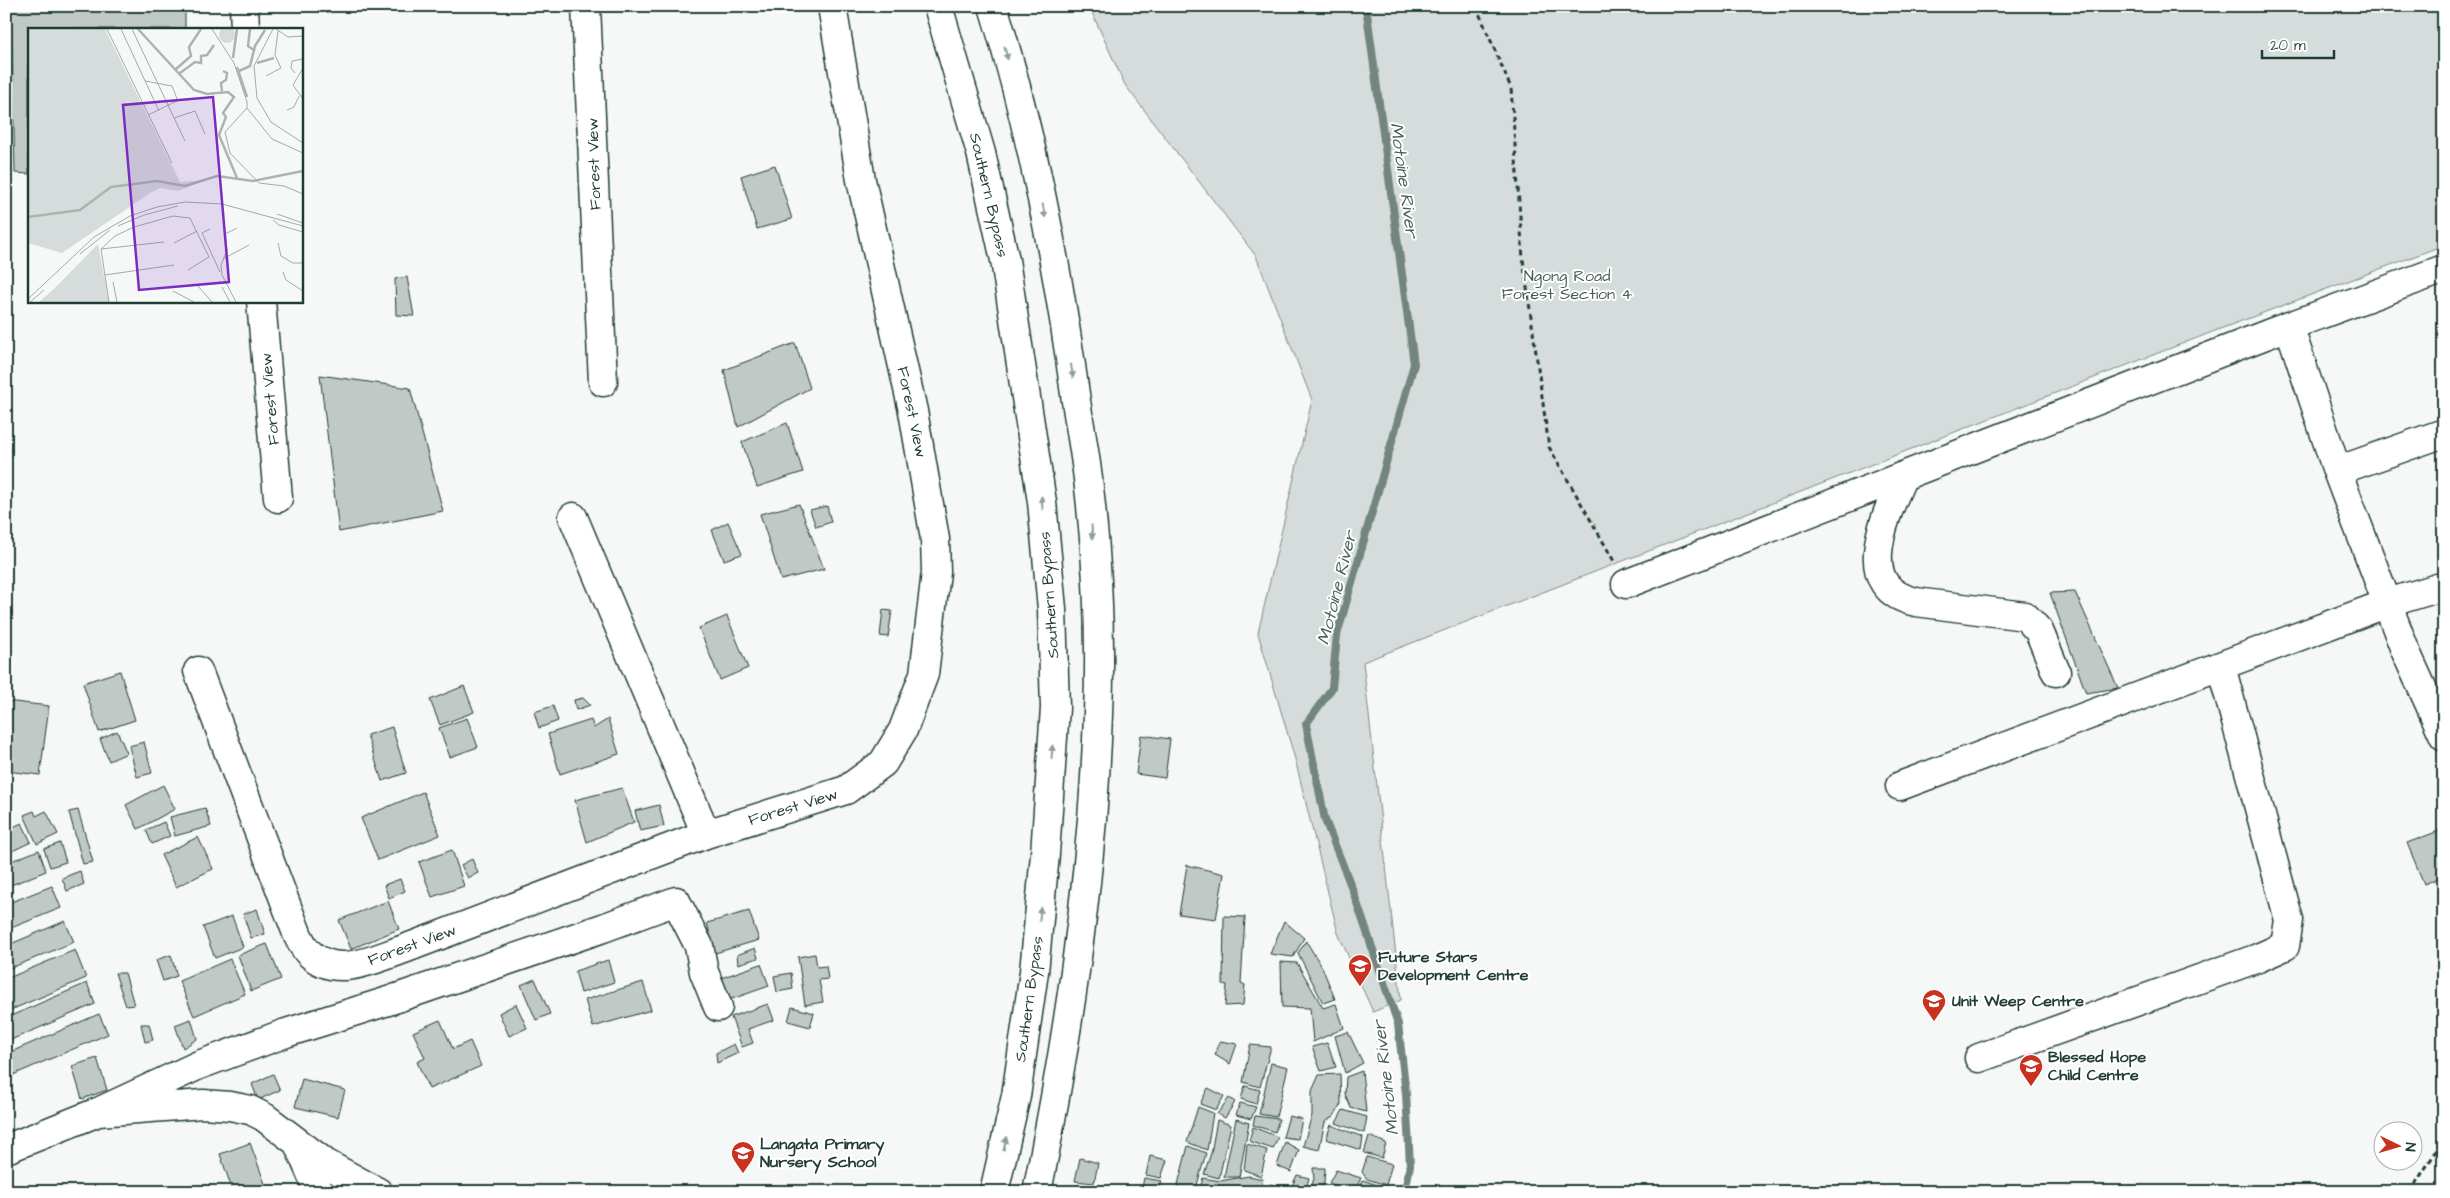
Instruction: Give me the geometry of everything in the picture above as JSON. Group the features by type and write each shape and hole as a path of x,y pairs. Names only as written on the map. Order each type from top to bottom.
{"main road":[{"path":"244,6 245,28"},
{"name":"Forest View","path":"586,6 603,382"},
{"name":"Forest View","path":"198,671 298,936 309,952 326,963 343,967 362,964 706,834 846,790 883,763 903,730 924,674 936,572 936,538 913,411 861,180 832,6"},
{"name":"Southern Bypass","path":"938,6 981,154 1005,260 1041,493 1052,609 1055,708 1045,854 1034,972 1016,1096 994,1192"},
{"path":"993,6 1028,134 1068,340 1088,480 1098,632 1098,712 1092,836 1079,956 1056,1100 1037,1192"},
{"path":"1626,584 2290,326 2444,269"},
{"name":"Forest View","path":"261,302 278,498"},
{"path":"2290,326 2337,471 2405,650 2444,736"},
{"path":"2337,471 2444,433"},
{"path":"1903,476 1882,525 1878,546 1878,564 1890,589 1902,599 1916,602 2025,616 2039,631 2056,672"},
{"path":"573,516 706,834"},
{"path":"1900,786 2388,603 2444,586"},
{"path":"1979,1058 2258,958 2285,946 2289,920 2221,666"},
{"path":"6,1149 98,1112 199,1065 277,1036 603,928 676,901 699,946 704,972 718,1007"},
{"path":"98,1112 202,1104 250,1110 264,1117 325,1163 378,1192"},
{"path":"296,1140 319,1192"}],"path":[{"path":"1476,6 1511,88 1523,259 1549,447 1626,584"},
{"path":"2410,1192 2444,1139"}],"green space":[{"name":"Ngong Road Forest Section 4","path":"1089,6 2444,6 2444,245 2220,329 1363,662 1401,1000 1373,1012 1338,933 1295,759 1258,633 1312,400 1256,256 1125,85"}],"building":[{"path":"11,6 185,6 185,28 28,28 28,174 15,173"},
{"path":"775,165 792,219 757,229 741,176"},
{"path":"407,277 414,316 396,315 395,279"},
{"path":"795,343 810,388 738,427 724,370"},
{"path":"320,375 410,388 443,511 339,532"},
{"path":"787,423 803,472 757,487 742,442"},
{"path":"799,504 824,569 781,580 760,514"},
{"path":"827,506 831,522 816,527 810,510"},
{"path":"728,522 742,554 724,560 712,530"},
{"path":"2075,592 2118,688 2086,693 2050,593"},
{"path":"883,610 892,611 888,637 880,636"},
{"path":"727,616 748,668 720,680 699,628"},
{"path":"120,671 135,720 99,732 83,683"},
{"path":"464,686 474,712 440,725 430,700"},
{"path":"583,698 590,705 576,710 574,700"},
{"path":"6,701 49,706 40,775 6,771"},
{"path":"553,706 558,721 539,728 534,712"},
{"path":"467,718 478,747 450,757 439,728"},
{"path":"608,719 619,754 560,774 548,734 591,720 594,728"},
{"path":"392,727 406,773 382,781 367,735"},
{"path":"117,731 127,753 109,761 100,739"},
{"path":"1141,735 1170,739 1165,778 1136,774"},
{"path":"144,742 152,773 137,777 129,746"},
{"path":"163,785 175,809 138,829 126,805"},
{"path":"622,788 634,822 587,842 575,800"},
{"path":"423,792 440,835 378,860 361,818"},
{"path":"659,805 664,826 640,831 635,811"},
{"path":"205,808 211,826 175,836 170,817"},
{"path":"78,810 93,862 83,864 69,812"},
{"path":"34,811 36,816 46,811 58,834 37,844 24,815"},
{"path":"164,822 170,836 152,844 146,830"},
{"path":"22,823 31,842 6,854 6,830"},
{"path":"2444,829 2444,876 2424,884 2407,843"},
{"path":"198,837 213,869 176,887 161,855"},
{"path":"60,843 66,862 50,867 44,849"},
{"path":"39,850 46,871 6,887 6,863"},
{"path":"452,850 464,886 432,897 419,862"},
{"path":"472,859 478,873 468,878 461,865"},
{"path":"1187,865 1224,874 1216,919 1179,914"},
{"path":"80,871 84,884 67,891 62,878"},
{"path":"400,879 405,891 389,898 384,885"},
{"path":"52,886 61,908 6,930 6,904"},
{"path":"388,901 399,929 351,949 339,920"},
{"path":"257,909 265,934 251,938 243,914"},
{"path":"749,911 759,940 715,953 707,923"},
{"path":"232,916 243,947 215,958 203,927"},
{"path":"1224,916 1245,917 1241,983 1245,985 1243,1005 1225,1006 1227,985 1223,984"},
{"path":"65,921 74,942 6,970 6,946"},
{"path":"1284,921 1304,938 1293,957 1270,954"},
{"path":"1306,941 1322,967 1335,999 1323,1003 1298,953"},
{"path":"267,944 281,979 251,991 238,955"},
{"path":"755,948 758,958 738,964 737,955"},
{"path":"75,950 86,978 6,1012 6,979"},
{"path":"815,954 817,967 826,966 828,979 819,980 823,1002 805,1005 798,957"},
{"path":"171,955 177,976 163,981 156,960"},
{"path":"230,959 245,994 194,1016 179,981"},
{"path":"608,960 614,982 581,993 575,971"},
{"path":"1281,962 1297,963 1323,1008 1336,1004 1344,1028 1313,1042 1310,1008 1282,1007"},
{"path":"761,964 769,986 729,1000 721,978"},
{"path":"115,973 125,973 134,1005 126,1006"},
{"path":"791,973 793,989 777,992 774,976"},
{"path":"535,979 550,1014 536,1020 521,985"},
{"path":"643,982 651,1010 593,1027 585,1000"},
{"path":"87,983 95,1004 6,1042 6,1018"},
{"path":"516,1004 527,1028 509,1036 499,1013"},
{"path":"768,1004 774,1020 748,1029 753,1043 742,1047 731,1017"},
{"path":"792,1007 814,1013 810,1027 788,1021"},
{"path":"99,1014 108,1034 6,1078 6,1054"},
{"path":"191,1019 197,1039 183,1048 175,1025"},
{"path":"440,1020 453,1049 470,1041 481,1066 429,1089 417,1062 425,1058 413,1032"},
{"path":"141,1024 149,1024 153,1040 145,1042"},
{"path":"1348,1032 1363,1063 1345,1073 1335,1036"},
{"path":"1220,1041 1237,1044 1230,1064 1215,1055"},
{"path":"1327,1043 1336,1067 1321,1071 1312,1047"},
{"path":"734,1044 738,1053 717,1063 716,1053"},
{"path":"1250,1045 1271,1047 1260,1087 1243,1082"},
{"path":"97,1058 107,1090 82,1099 72,1066"},
{"path":"1271,1063 1288,1067 1276,1117 1259,1114"},
{"path":"1362,1071 1366,1112 1351,1108 1345,1094 1346,1077"},
{"path":"273,1074 280,1090 258,1100 252,1084"},
{"path":"1340,1074 1341,1104 1334,1116 1325,1122 1319,1150 1303,1146 1312,1115 1312,1091 1319,1075"},
{"path":"302,1079 345,1090 338,1117 295,1107"},
{"path":"1245,1086 1260,1090 1256,1104 1241,1099"},
{"path":"1208,1088 1224,1096 1216,1110 1200,1104"},
{"path":"1229,1098 1235,1102 1225,1118 1217,1114"},
{"path":"1240,1103 1256,1107 1251,1119 1236,1115"},
{"path":"1198,1107 1213,1113 1207,1150 1187,1142"},
{"path":"1343,1110 1367,1117 1364,1133 1336,1123"},
{"path":"1255,1116 1279,1119 1275,1132 1253,1125"},
{"path":"1289,1116 1302,1119 1298,1139 1283,1137"},
{"path":"1236,1119 1249,1123 1239,1177 1224,1177"},
{"path":"1217,1120 1231,1125 1219,1178 1204,1174 1211,1153"},
{"path":"1331,1125 1363,1137 1361,1150 1326,1139"},
{"path":"1253,1127 1278,1137 1273,1149 1249,1141"},
{"path":"1369,1136 1386,1143 1382,1158 1364,1153"},
{"path":"1285,1142 1299,1150 1291,1172 1277,1166"},
{"path":"250,1143 268,1192 233,1192 220,1154"},
{"path":"1247,1144 1267,1150 1261,1176 1244,1170"},
{"path":"1188,1146 1206,1153 1195,1192 1176,1192"},
{"path":"1150,1156 1167,1160 1161,1178 1146,1175"},
{"path":"1367,1157 1392,1164 1386,1185 1367,1179 1362,1172"},
{"path":"1080,1158 1098,1163 1094,1183 1075,1181"},
{"path":"1313,1168 1325,1168 1324,1182 1320,1192 1310,1190 1314,1179"},
{"path":"1336,1170 1361,1178 1354,1192 1329,1183"},
{"path":"1297,1175 1309,1178 1306,1189 1292,1186"},
{"path":"1249,1176 1263,1179 1260,1192 1199,1192 1203,1178 1220,1181"},
{"path":"1144,1178 1162,1181 1159,1192 1141,1192"},
{"path":"1363,1180 1385,1188 1384,1192 1358,1192"},
{"path":"1270,1184 1293,1192 1268,1192"}],"waterway":[{"name":"Motoine River","path":"1366,6 1414,364 1337,635 1332,688 1306,724 1325,820 1353,891 1398,1024 1406,1094 1410,1165 1405,1192"}],"place":[{"name":"Future Stars Development Centre","path":"1360,987"},
{"name":"Unit Weep Centre","path":"1934,1022"},
{"name":"Blessed Hope Child Centre","path":"2031,1087"},
{"name":"Langata Primary Nursery School","path":"743,1174"}]}
